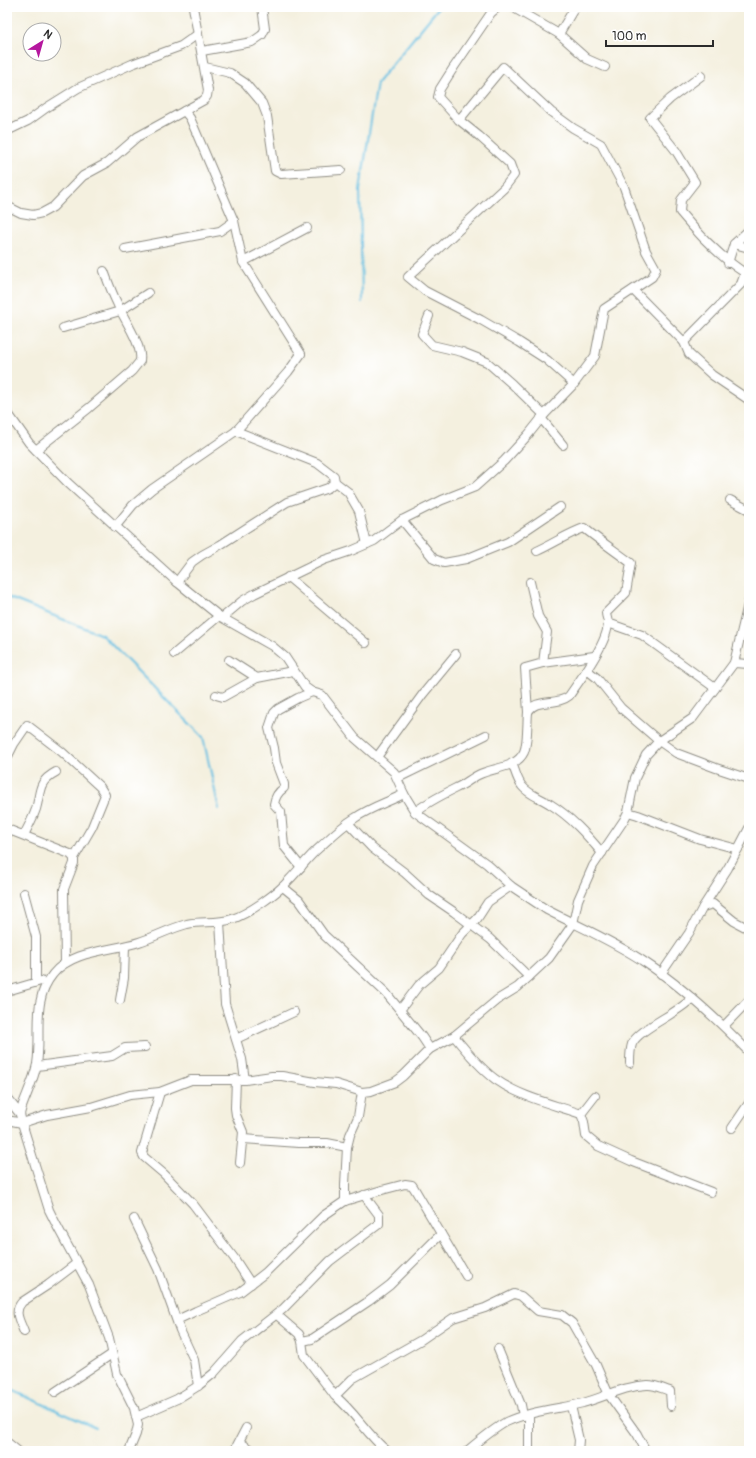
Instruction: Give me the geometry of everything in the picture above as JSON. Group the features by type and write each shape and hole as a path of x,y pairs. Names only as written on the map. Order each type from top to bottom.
{"street":[{"path":"7,206 13,210 27,214 33,215 42,213 53,207 83,176 107,163 137,137 204,100 207,96 208,90 193,7"},
{"path":"202,51 252,42 262,36 265,29 262,7"},
{"path":"498,7 490,13 440,89 438,98 459,120 510,164 514,175 504,188 408,277 425,291 519,342 546,360 574,384"},
{"path":"512,7 559,34 587,59 605,67"},
{"path":"559,34 575,7"},
{"path":"7,131 28,121 78,88 132,64 181,46 198,34"},
{"path":"205,67 230,73 245,83 262,102 267,116 274,171 282,174 341,170"},
{"path":"174,654 242,601 328,558 351,551 374,541 402,520 442,500 475,487 504,462 528,435 542,416 574,384 596,356 604,309 652,277 656,269 646,251 624,187 601,144 573,128 551,112 503,67 459,120"},
{"path":"684,342 741,284 746,274 728,263 680,212 681,200 695,182 676,151 650,118 670,99 701,76"},
{"path":"115,527 133,505 152,489 236,431 288,372 301,354 243,262 234,221 190,118 184,111"},
{"path":"125,249 220,230 234,221"},
{"path":"243,262 307,228"},
{"path":"728,263 734,244 749,230"},
{"path":"734,244 749,248"},
{"path":"36,450 94,404 132,371 140,361 140,353 136,341 120,311 104,271"},
{"path":"633,290 684,342 689,354 712,376 749,400"},
{"path":"63,328 120,311 148,293"},
{"path":"430,316 422,334 432,345 462,352 487,362 512,384 542,416 563,445"},
{"path":"7,412 29,443 68,483 177,582 221,617 272,646 285,657 305,687 312,692 322,695 355,738 394,772 404,794 415,812 487,864 511,886 546,910 638,958 661,974 692,998 724,1026 749,1052"},
{"path":"236,431 317,462 334,476 335,482 348,492 359,511 367,544"},
{"path":"177,582 192,562 202,554 220,546 287,502 328,488 335,482"},
{"path":"730,500 749,510"},
{"path":"402,520 434,559 444,563 466,559 508,542 560,507"},
{"path":"528,712 530,708 535,705 565,699 569,696 587,670 601,646 608,623 606,613 626,593 631,563 584,528 572,532 551,545 537,551"},
{"path":"288,577 366,643"},
{"path":"530,582 538,616 547,632 543,663"},
{"path":"7,1120 22,1123 47,1115 91,1106 130,1095 160,1092 191,1080 245,1080 282,1076 336,1084 362,1092 371,1091 395,1082 430,1049 454,1036 497,1000 518,987 549,958 573,924 578,900 593,866 628,812 635,778 646,756 659,741 693,718 734,663 749,600"},
{"path":"608,623 642,635 715,688"},
{"path":"377,757 423,694 456,654"},
{"path":"415,812 426,803 479,775 512,763 521,756 524,751 528,712 526,668 543,663 594,656"},
{"path":"229,660 257,678"},
{"path":"734,663 749,664"},
{"path":"587,670 597,678 621,708 659,741 676,753 716,768 749,778"},
{"path":"216,695 223,697 257,678 293,671"},
{"path":"301,867 283,843 281,812 274,804 275,798 280,790 284,788 284,784 276,763 269,728 273,716 278,709 312,692"},
{"path":"7,758 14,744 27,725 62,752 100,787 105,795 92,827 74,858 74,863 64,889 65,963"},
{"path":"398,778 486,735"},
{"path":"512,763 522,786 536,797 550,804 567,816 587,834 602,853"},
{"path":"24,835 36,810 39,791 46,779 56,772"},
{"path":"20,1114 37,1066 40,1000 48,980 54,972 65,963 99,950 139,942 186,925 232,920 244,914 283,887 319,847 356,817 404,794"},
{"path":"628,812 700,839 738,849"},
{"path":"348,823 372,848 429,895 490,939 529,977"},
{"path":"661,974 728,868 749,828"},
{"path":"7,831 24,835 70,854 74,858"},
{"path":"400,1010 419,986 438,968 462,934 472,925 493,898 511,886"},
{"path":"283,887 299,900 324,935 381,989 400,1010 430,1049"},
{"path":"24,893 36,937 36,982"},
{"path":"703,907 713,904 734,921 749,929"},
{"path":"220,922 224,1004 242,1059 245,1080"},
{"path":"120,1000 124,978 125,946"},
{"path":"7,990 48,980"},
{"path":"630,1063 631,1051 636,1039 684,1006 692,998"},
{"path":"724,1026 749,1000"},
{"path":"236,1039 294,1012"},
{"path":"454,1036 488,1073 505,1086 545,1104 581,1114"},
{"path":"37,1066 112,1056 125,1048 145,1047"},
{"path":"236,1080 235,1108 236,1115 243,1132 240,1164"},
{"path":"160,1092 142,1153 144,1157 164,1174 193,1204 230,1252 251,1284"},
{"path":"345,1201 347,1147 359,1112 362,1092"},
{"path":"581,1114 595,1096"},
{"path":"7,1098 20,1114 49,1210 89,1285 109,1338 117,1374 134,1408 138,1425 129,1451"},
{"path":"732,1128 749,1103"},
{"path":"581,1114 586,1136 598,1146 631,1162 711,1192"},
{"path":"243,1139 299,1143 327,1143 347,1147"},
{"path":"177,1320 240,1292 265,1273 323,1216 345,1201 405,1184 412,1185 466,1276"},
{"path":"136,1417 177,1398 198,1386 214,1373 242,1341 277,1315 330,1261 379,1224 380,1215 364,1195"},
{"path":"134,1219 158,1269 194,1360 198,1386"},
{"path":"302,1341 312,1339 369,1301 390,1285 441,1234"},
{"path":"24,1332 16,1311 18,1306 78,1263"},
{"path":"335,1396 352,1379 421,1340 453,1318 485,1308 514,1294 521,1296 538,1311 562,1315 572,1323 596,1366 609,1395 637,1434 646,1451"},
{"path":"277,1315 299,1334 302,1341 304,1354 335,1396 354,1413 373,1437 387,1451"},
{"path":"498,1349 526,1415 529,1451"},
{"path":"56,1392 112,1354"},
{"path":"467,1451 494,1429 507,1422 526,1415 571,1406 609,1395 627,1387 649,1385 670,1391 671,1406"},
{"path":"571,1406 579,1440 578,1451"},
{"path":"234,1451 246,1428"},
{"path":"7,1442 18,1451"},
{"path":"240,1442 252,1451"}],"waterway":[{"path":"362,302 360,190 377,83 439,7"},
{"path":"7,597 102,635 203,737 219,809"},
{"path":"7,1388 96,1428"}]}
